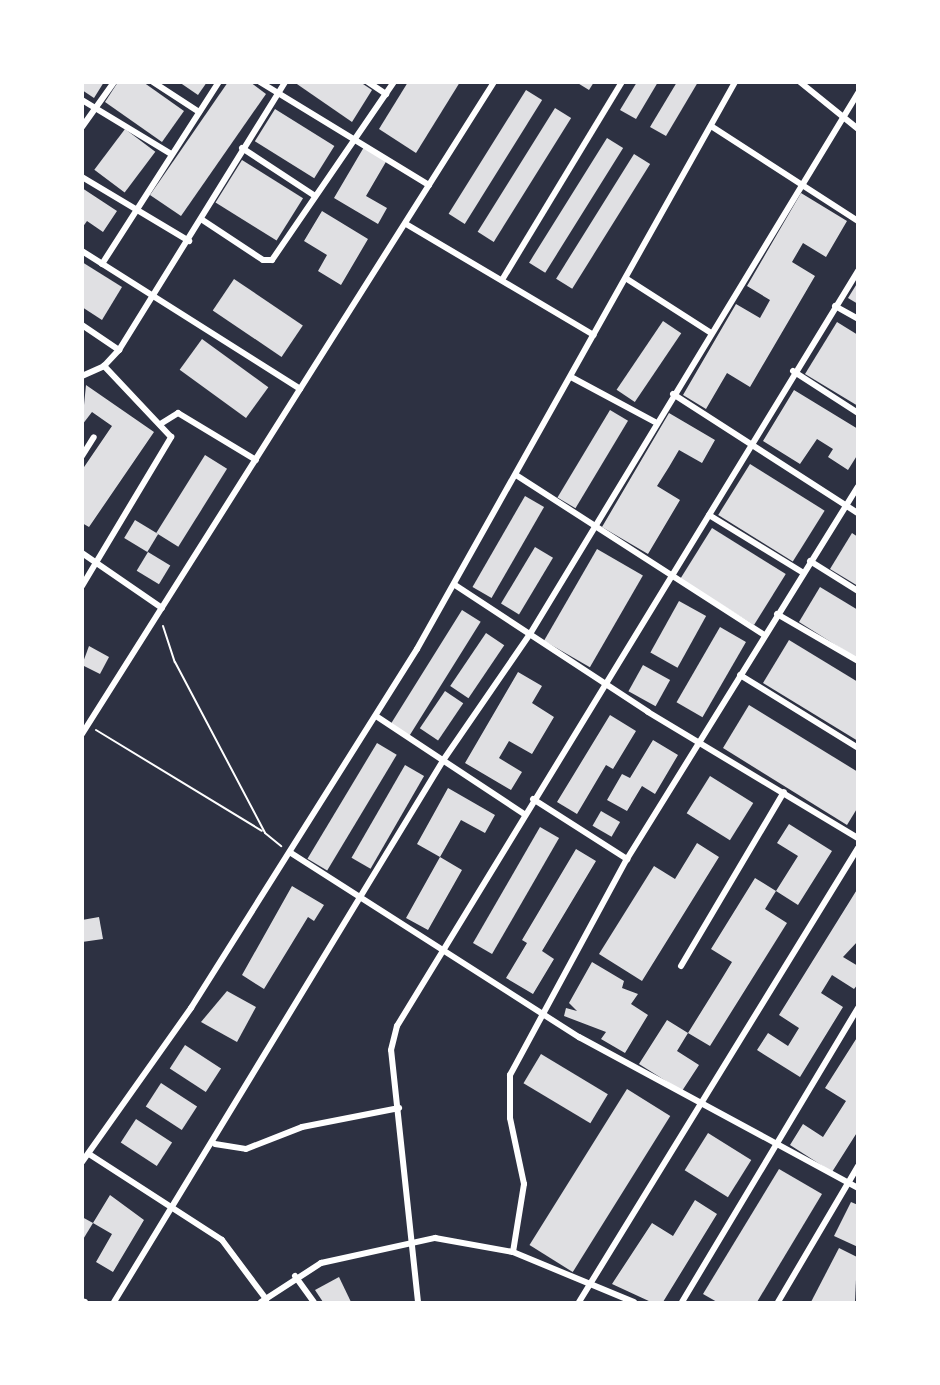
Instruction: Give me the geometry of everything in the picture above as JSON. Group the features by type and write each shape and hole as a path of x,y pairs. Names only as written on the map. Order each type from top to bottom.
{"street":[{"path":"82,127 114,82"},
{"path":"153,82 199,112"},
{"path":"102,264 135,207 219,82"},
{"path":"260,82 429,184"},
{"path":"82,376 104,366 119,350 155,298 242,148 285,82"},
{"path":"368,82 386,94"},
{"path":"201,219 263,260 272,260 394,82"},
{"path":"82,734 86,724 162,608 494,82"},
{"path":"502,280 622,82"},
{"path":"82,1162 291,853 376,716 455,585 735,82"},
{"path":"800,82 858,129"},
{"path":"114,1302 215,1144 444,759 530,634 594,524 858,93"},
{"path":"82,100 171,154"},
{"path":"711,126 803,182 858,221"},
{"path":"242,148 315,196"},
{"path":"82,177 189,241"},
{"path":"406,224 594,335"},
{"path":"82,251 300,389"},
{"path":"418,1302 393,1037 440,950 533,799 608,686 792,371 858,271"},
{"path":"627,279 711,333"},
{"path":"835,306 858,319"},
{"path":"82,325 119,350"},
{"path":"82,586 170,441 162,423 104,366"},
{"path":"792,371 858,412"},
{"path":"571,377 656,422"},
{"path":"673,394 858,513"},
{"path":"162,423 178,413 256,460"},
{"path":"82,456 94,437"},
{"path":"516,475 672,573 764,635"},
{"path":"513,1251 524,1184 507,1091 541,1013 627,859 802,572 858,487"},
{"path":"709,515 802,572"},
{"path":"82,553 162,608"},
{"path":"810,561 858,591"},
{"path":"455,585 608,686 858,838"},
{"path":"777,614 858,661"},
{"path":"741,675 858,748"},
{"path":"376,716 524,814"},
{"path":"681,966 784,792"},
{"path":"533,799 627,859"},
{"path":"579,1302 858,848"},
{"path":"291,853 360,900 541,1013 701,1106 858,1188"},
{"path":"682,1302 858,1008"},
{"path":"850,1021 858,1025"},
{"path":"215,1144 246,1149 302,1127 399,1108"},
{"path":"89,1154 175,1207 234,1253 263,1301 295,1276 363,1249 412,1239 456,1238 513,1251 634,1302"},
{"path":"778,1302 858,1166"},
{"path":"295,1276 314,1302"}],"path":[{"path":"162,608 171,653 265,833"},
{"path":"86,724 265,833 291,853"}],"building":[{"path":"82,82 104,82 94,98 82,90"},
{"path":"118,82 143,82 184,111 162,142 105,102"},
{"path":"179,82 207,82 198,95"},
{"path":"228,82 250,82 266,94 181,216 150,195"},
{"path":"294,82 360,82 372,90 352,122"},
{"path":"408,82 460,82 416,153 379,129"},
{"path":"576,82 594,82 589,90"},
{"path":"637,82 658,82 636,119 620,110"},
{"path":"677,82 698,82 666,136 650,127"},
{"path":"526,90 542,100 465,224 449,214"},
{"path":"555,108 571,118 494,242 478,232"},
{"path":"275,109 334,146 314,178 255,141"},
{"path":"125,129 155,152 125,193 94,170"},
{"path":"607,138 623,148 545,273 529,263"},
{"path":"364,147 387,160 366,196 387,208 378,224 334,198"},
{"path":"634,154 650,164 572,289 556,279"},
{"path":"242,160 303,198 277,241 216,202"},
{"path":"82,188 117,211 103,232 87,221 82,228"},
{"path":"801,193 847,221 826,257 803,243 792,262 815,276 750,387 727,373 706,409 683,395 736,304 760,318 770,300 747,286"},
{"path":"322,211 368,239 341,285 318,271 327,255 304,241"},
{"path":"82,262 122,287 102,320 82,307"},
{"path":"234,279 303,325 282,357 213,311"},
{"path":"858,282 858,304 848,298"},
{"path":"663,321 681,333 635,402 617,390"},
{"path":"837,322 858,335 858,406 805,374"},
{"path":"202,339 268,387 246,418 180,370"},
{"path":"86,385 154,432 89,527 82,523 82,470 112,426 92,412 82,425"},
{"path":"794,390 858,429 858,454 848,470 828,457 833,449 817,439 800,464 763,441"},
{"path":"610,410 628,421 575,508 557,497"},
{"path":"669,413 715,440 702,463 679,450 657,486 680,500 648,554 602,527"},
{"path":"205,455 227,469 178,547 156,533"},
{"path":"750,464 825,511 793,562 718,515"},
{"path":"525,496 544,507 492,598 472,587"},
{"path":"135,520 158,534 147,552 124,538"},
{"path":"712,528 786,574 754,625 680,579"},
{"path":"852,533 858,537 858,586 830,569"},
{"path":"535,547 553,558 519,614 501,604"},
{"path":"597,549 643,576 590,667 544,641"},
{"path":"148,552 170,565 159,584 137,571"},
{"path":"820,587 858,610 858,659 799,622"},
{"path":"679,601 706,616 678,668 650,653"},
{"path":"462,610 481,622 409,736 390,724"},
{"path":"720,627 746,642 702,717 676,702"},
{"path":"486,633 504,645 468,698 450,686"},
{"path":"789,640 858,682 858,741 763,683"},
{"path":"89,646 109,657 100,674 82,665"},
{"path":"643,665 670,680 656,706 628,691"},
{"path":"518,672 542,686 532,703 554,717 532,754 509,741 499,758 522,772 511,790 465,763"},
{"path":"445,691 463,703 438,741 420,728"},
{"path":"749,705 858,772 858,807 847,825 723,748"},
{"path":"610,715 636,731 613,769 606,765 577,814 557,802"},
{"path":"653,740 678,755 655,794 642,786 627,811 607,800 622,774 630,778"},
{"path":"377,743 397,755 327,871 307,859"},
{"path":"405,765 424,776 371,869 352,858"},
{"path":"710,776 753,803 730,840 687,813"},
{"path":"448,788 495,815 485,833 461,820 440,857 417,844"},
{"path":"601,811 620,822 612,837 592,826"},
{"path":"789,824 832,851 798,905 776,891 798,856 777,843"},
{"path":"540,827 559,838 492,954 473,943"},
{"path":"697,843 719,857 642,981 599,954 654,866 675,879"},
{"path":"576,849 596,861 542,951 554,959 533,994 506,978 527,943 522,940"},
{"path":"440,857 462,870 428,930 406,918"},
{"path":"755,878 776,891 765,909 787,923 710,1046 688,1033 732,962 711,949"},
{"path":"292,886 324,905 314,921 308,917 264,989 242,975"},
{"path":"858,888 858,941 843,957 858,966 858,984 854,989 832,975 821,993 843,1007 800,1077 757,1050 768,1033 788,1046 799,1028 779,1015"},
{"path":"99,917 103,939 82,942 82,920"},
{"path":"592,962 624,981 622,988 638,994 631,1004 648,1015 625,1053 601,1039 606,1032 564,1016 566,1008 577,1011 569,1003"},
{"path":"227,991 256,1007 237,1042 201,1022"},
{"path":"667,1020 688,1033 677,1051 699,1065 682,1091 639,1064"},
{"path":"858,1036 858,1131 832,1172 790,1145 803,1124 823,1137 846,1101 825,1088"},
{"path":"185,1045 221,1068 206,1092 170,1068"},
{"path":"541,1054 608,1094 590,1123 523,1083"},
{"path":"161,1083 197,1106 182,1130 146,1106"},
{"path":"627,1089 670,1116 573,1272 529,1245"},
{"path":"136,1119 172,1142 157,1166 121,1142"},
{"path":"708,1133 751,1160 728,1197 685,1170"},
{"path":"779,1169 822,1194 757,1302 717,1302 703,1294"},
{"path":"110,1195 144,1220 113,1272 96,1262 112,1234 93,1223"},
{"path":"695,1200 717,1214 663,1302 651,1302 612,1284 652,1223 673,1236"},
{"path":"851,1202 858,1205 858,1247 834,1236"},
{"path":"82,1217 93,1223 82,1241"},
{"path":"839,1248 857,1257 855,1302 811,1302"},
{"path":"339,1277 351,1302 323,1302 315,1290"}]}
